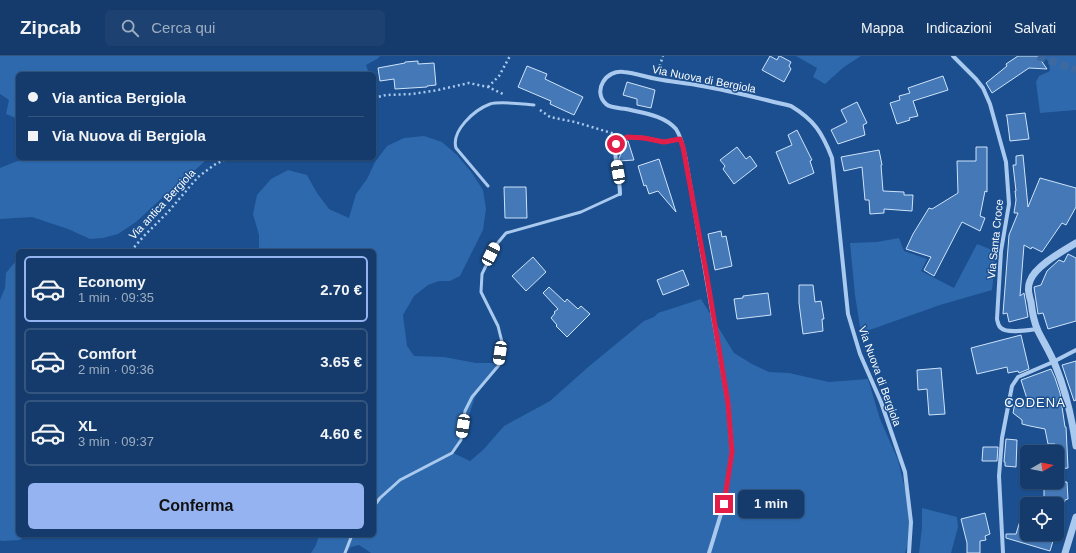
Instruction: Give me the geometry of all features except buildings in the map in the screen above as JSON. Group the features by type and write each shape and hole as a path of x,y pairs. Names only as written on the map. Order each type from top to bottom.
{"street":[{"name":"Via Santa Croce","path":"953,56 983,88 990,104 1006,162 1009,204 1001,251 997,319 999,326 1002,330 1007,331 1038,330"},
{"name":"Via Nuova di Bergiola","path":"709,553 724,504 732,452 728,403 686,161 676,130 662,119 649,114 606,104 601,93 603,81 608,76 619,71 656,79 702,86 791,106 811,120 820,132 826,142 832,158 848,314 860,354 881,402 905,472 911,522 909,553"},
{"path":"620,194 615,152 616,144 627,137 644,138 664,142 680,139"},
{"path":"1076,243 1052,257 1030,279 1028,288 1038,330 1055,364 1070,411 1076,446"},
{"path":"1003,553 999,476 1002,438 1012,386 1018,377 1055,364 1076,350"},
{"path":"1065,553 1076,517"}],"lane":[{"path":"488,186 454,144 460,128 479,110 491,104 512,103 534,105"},
{"path":"376,503 400,480 452,453 460,440 465,411 472,397 499,365 502,342 498,326 481,292 482,274 496,244 506,233 580,212 620,194"},
{"path":"345,553 351,537"}],"path":[{"path":"488,87 499,76 510,56"},
{"path":"656,79 663,56"},
{"name":"Via antica Bergiola","path":"133,249 168,212 198,177 214,165 224,160"}],"shaded area":[{"path":"0,56 380,56 366,65 368,72 16,72 16,118 6,114 9,100 0,94"},
{"path":"796,56 861,56 844,67 825,84 813,77 817,68"},
{"path":"1043,56 1076,56 1076,110 1040,113 1036,82 1039,76 1050,71 1049,62"},
{"path":"424,136 442,142 457,155 472,173 483,190 486,209 483,230 460,276 450,281 439,281 428,285 414,296 403,315 407,346 414,356 444,357 476,363 498,363 475,397 463,434 453,453 470,461 483,450 504,426 550,401 644,321 654,317 658,313 701,299 734,353 752,364 769,372 789,373 829,382 868,379 880,419 898,460 908,501 911,522 908,544 905,553 371,553 359,545 351,547 346,553 311,553 318,537 376,537 376,249 259,249 259,235 253,214 257,195 271,179 288,170 307,175 317,193 329,209 349,218 356,194 367,179 375,162 387,146 404,138"},
{"path":"20,160 206,160 183,183 163,197 136,222 118,234 103,238 90,239 68,229 32,217 0,219 0,168"},
{"path":"899,238 904,251 927,259 921,271 954,288 977,244 992,250 996,255 992,290 940,305 861,333 855,295 850,243 877,242"},
{"path":"16,262 16,537 23,537 20,540 1,541 0,300 5,288 6,273"},
{"path":"922,508 957,517 958,527 951,553 919,553 922,527"}],"tunnel":[{"path":"1038,56 1076,70"}],"district":[{"name":"CODENA","path":"1035,402"}],"route":[{"path":"616,144 627,137 644,138 664,142 680,139 683,147 728,403 732,452 724,504"}]}
